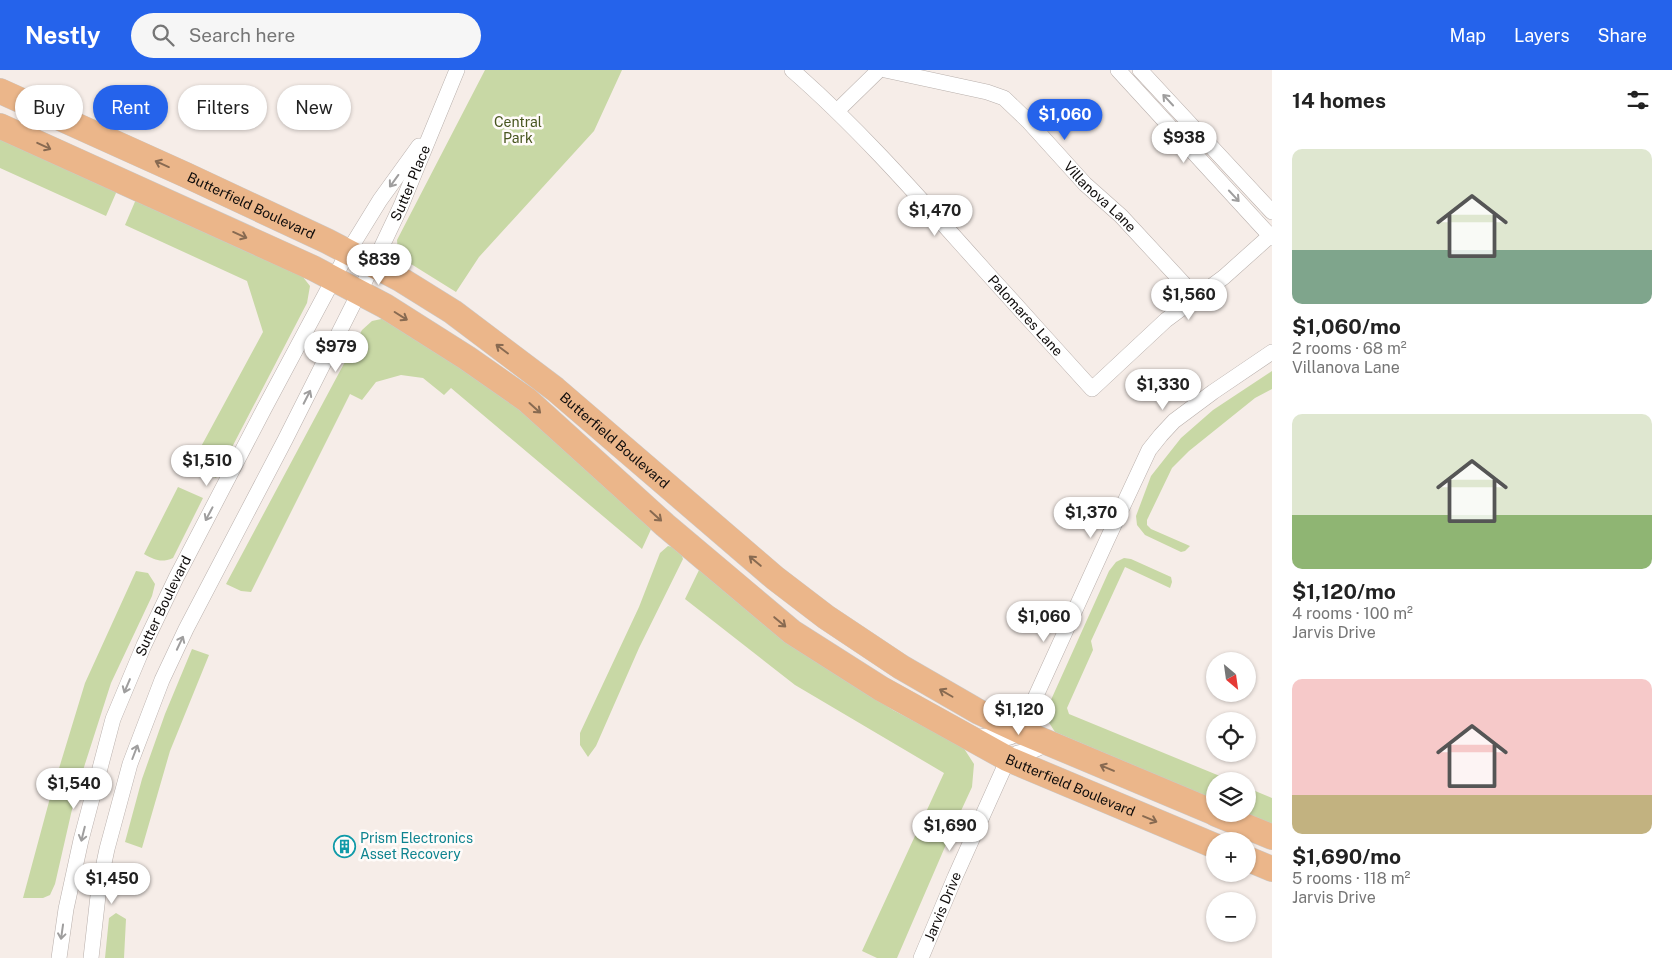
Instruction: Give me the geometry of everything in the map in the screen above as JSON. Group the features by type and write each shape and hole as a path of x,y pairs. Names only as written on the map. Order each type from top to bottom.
{"main road":[{"name":"Butterfield Boulevard","path":"0,91 327,241 400,280 453,312 554,389 775,578 826,617 901,667 980,712 1020,731 1206,810"},
{"name":"Butterfield Boulevard","path":"0,126 335,279 385,306 467,358 527,400 678,535 792,632 880,688 1008,759 1206,842"},
{"name":"Butterfield Boulevard","path":"1235,822 1272,837"},
{"path":"1256,862 1272,869"}],"street":[{"name":"Sutter Place","path":"359,292 401,206 457,70"},
{"path":"837,111 879,70"},
{"name":"Villanova Lane","path":"885,70 987,92 1004,98 1028,121 1085,184 1120,216 1196,297"},
{"path":"1118,70 1271,236"},
{"path":"1140,70 1272,212"},
{"name":"Palomares Lane","path":"795,71 871,144 932,209 1023,314 1092,389 1166,320 1224,277 1271,236"},
{"name":"Sutter Place","path":"335,279 348,252 380,200 433,127"},
{"name":"Sutter Boulevard","path":"59,958 75,866 113,719 144,645 176,578 264,409 335,279"},
{"path":"91,958 99,887 107,849 130,764 162,680 186,629 285,440 359,292"},
{"path":"970,738 990,736 1006,739 1020,731 1149,450 1174,421 1212,392 1272,352"},
{"path":"1008,759 1014,754 1033,750 1049,743"},
{"name":"Jarvis Drive","path":"922,958 955,877 1008,759"}],"green space":[{"name":"Central Park","path":"485,70 622,70 594,131 479,257 456,292 403,259 398,251 397,240"},
{"path":"0,136 116,188 116,193 106,216 0,168"},
{"path":"137,197 299,272 310,286 307,303 216,478 190,467 263,332 247,281 125,225"},
{"path":"386,318 487,381 653,525 642,549 451,388 444,395 423,378 401,375 376,382 362,400 350,394 251,592 241,591 226,584 362,330 372,321"},
{"path":"1272,371 1272,389 1255,398 1189,451 1172,468 1147,520 1147,525 1151,529 1190,546 1181,552 1145,535 1137,525 1136,516 1151,476 1181,438 1213,410"},
{"path":"178,487 203,498 173,558 161,561 144,554"},
{"path":"668,546 680,549 683,559 639,648 596,746 588,757 580,745 580,733 639,607 660,553"},
{"path":"1124,558 1131,559 1171,577 1172,582 1170,588 1125,567 1091,641 1093,650 1067,708 1069,714 1210,772 1206,772 1206,796 1055,732 1048,721 1046,711 1109,571 1116,562"},
{"path":"700,568 830,669 893,710 963,747 974,764 972,787 897,958 877,958 862,951 944,773 795,685 685,599"},
{"path":"136,571 148,573 155,584 152,596 111,683 76,792 55,884 50,895 43,898 23,898 50,798 85,683"},
{"path":"192,649 209,655 170,751 142,848 125,842 142,779 165,714"},
{"path":"1256,791 1272,798 1272,824 1256,817"},
{"path":"116,913 126,919 124,958 105,958 109,918"}],"place":[{"name":"Prism Electronics Asset Recovery","path":"344,846"}]}
